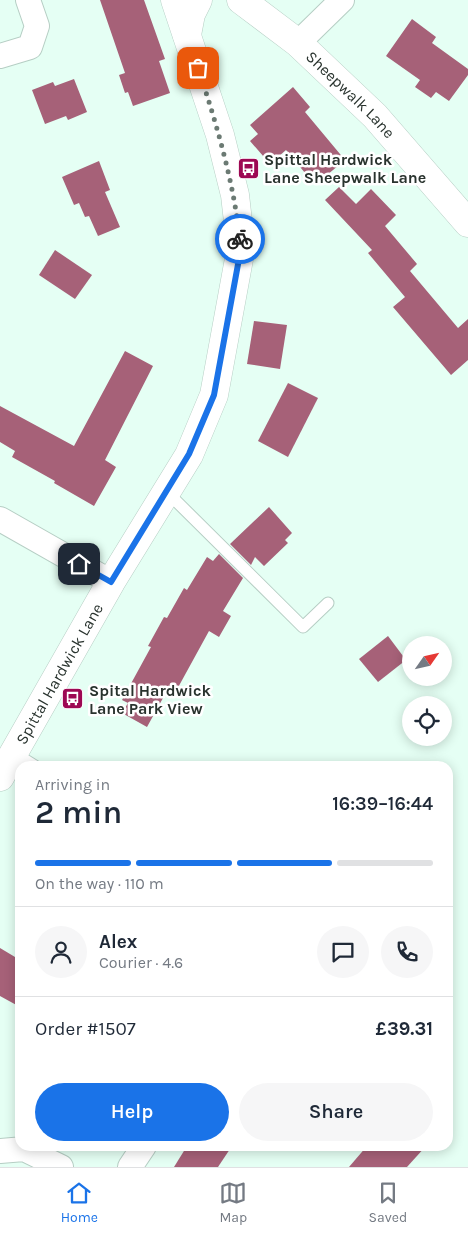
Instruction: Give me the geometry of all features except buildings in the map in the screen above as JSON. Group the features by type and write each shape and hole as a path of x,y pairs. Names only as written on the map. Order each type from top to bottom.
{"street":[{"path":"0,56 30,47 37,26 28,0"},
{"name":"Spittal Hardwick Lane","path":"24,760 111,582 189,454 214,395 241,248 235,196 220,135 175,0"},
{"path":"187,35 191,14 198,0"},
{"name":"Sheepwalk Lane","path":"241,0 298,44 375,116 468,223"},
{"path":"298,44 342,0"},
{"path":"0,519 111,582"},
{"name":"Spittal Hardwick Lane","path":"0,777 15,766"},
{"path":"0,1151 15,1150"},
{"path":"28,1151 61,1167"},
{"path":"130,1167 141,1151"}],"lane":[{"path":"166,490 302,627 328,603"}],"way so far":[{"path":"198,68 220,135 235,196 240,239"}],"place":[{"name":"Spittal Hardwick Lane Sheepwalk Lane","path":"248,168"},
{"name":"Spital Hardwick Lane Park View","path":"73,699"}],"route":[{"path":"79,564 111,582 189,454 214,395 241,248 240,239"}]}
